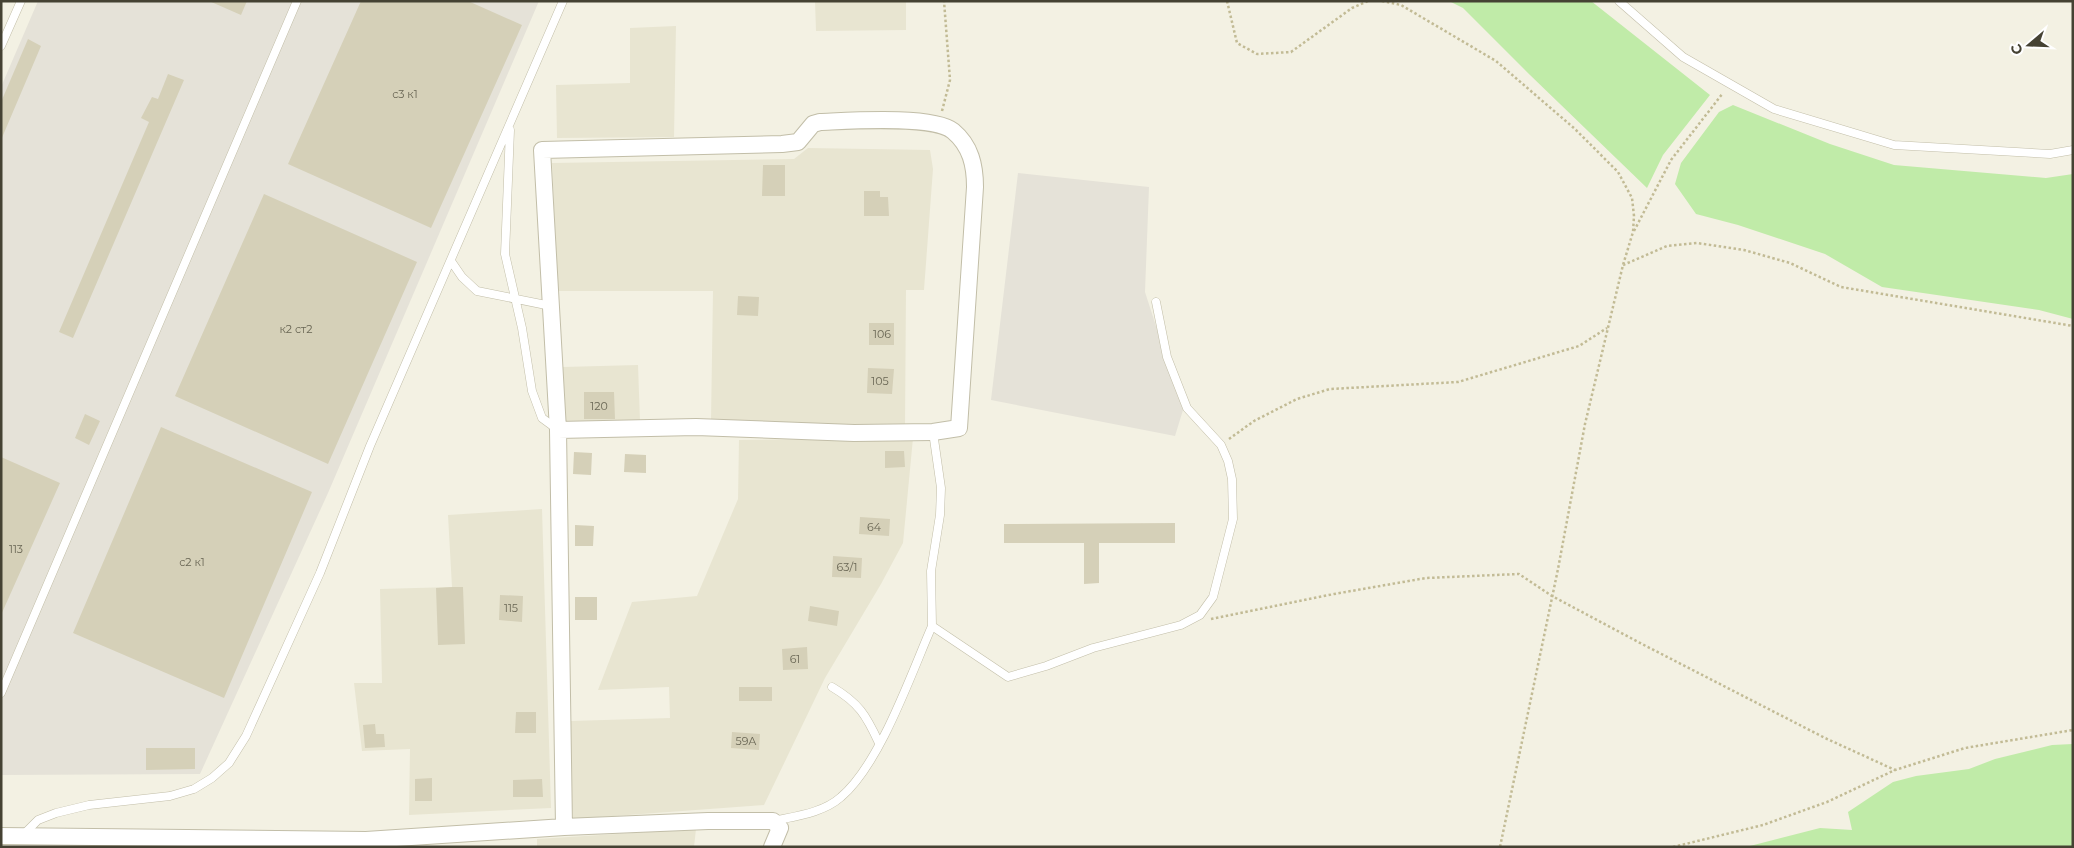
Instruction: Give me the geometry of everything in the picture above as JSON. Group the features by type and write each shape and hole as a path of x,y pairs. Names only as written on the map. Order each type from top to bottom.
{"street":[{"path":"558,430 696,427 854,432 933,432 960,428 975,187 974,168 968,148 953,131 939,124 884,120 820,122 813,124 798,142 782,144 542,150 558,430 564,827"},
{"path":"1,836 366,844 564,827 773,821 780,828 772,847"}],"lane":[{"path":"1,46 21,1"},
{"path":"1,693 298,1"},
{"path":"22,836 38,820 56,813 89,805 170,796 194,789 212,778 229,763 246,736 320,572 370,446 562,1"},
{"path":"1619,1 1683,57 1774,109 1894,145 2050,154 2073,150"},
{"path":"511,121 508,142 505,254 532,390 542,418 558,430"},
{"path":"451,261 462,277 477,291 551,306"},
{"path":"932,626 1008,676 1046,666 1092,648 1180,625 1200,615 1213,596 1233,519 1232,479 1221,445 1187,408 1167,357 1156,302"},
{"path":"773,821 820,810 840,798 862,775 879,743 932,626 930,571 940,515 941,488 933,432"},
{"path":"832,687 851,698 868,720 879,743"}],"path":[{"path":"939,124 950,80 944,1"},
{"path":"1228,1 1237,44 1257,54 1291,52 1352,8 1368,1"},
{"path":"1382,1 1401,5 1496,62 1575,129 1618,172 1632,198 1633,232 1585,424 1552,596 1500,847"},
{"path":"1633,232 1671,160 1730,84"},
{"path":"1624,265 1667,246 1697,243 1744,250 1790,263 1841,287 2073,326"},
{"path":"1221,445 1254,420 1297,399 1330,389 1458,382 1579,346 1608,327"},
{"path":"1209,619 1426,578 1519,574 1552,596 1825,738 1895,770"},
{"path":"1673,847 1763,825 1827,802 1895,770 1965,748 2073,730"}],"shaded area":[{"path":"38,1 539,1 328,493 200,774 1,775 1,87"},
{"path":"815,1 906,1 906,30 816,31"},
{"path":"676,26 674,137 557,138 556,85 630,83 630,28"},
{"path":"808,148 930,150 933,169 924,290 906,290 905,426 711,421 713,291 558,291 552,163 794,159"},
{"path":"1018,173 1149,187 1145,292 1183,410 1175,436 991,400"},
{"path":"638,365 640,421 565,423 563,367"},
{"path":"913,438 903,543 825,678 764,805 573,819 570,779 571,721 670,718 669,687 598,690 632,602 697,596 738,499 739,440"},
{"path":"542,509 551,808 409,815 410,749 362,751 354,683 382,683 380,589 452,587 448,515"},
{"path":"696,829 694,847 533,847 537,846 537,839"}],"green space":[{"path":"1449,1 1591,1 1710,95 1663,155 1647,188 1463,8"},
{"path":"1733,105 1830,144 1894,165 2046,178 2073,174 2073,319 2039,310 1882,287 1825,254 1738,225 1696,214 1675,184 1681,163 1719,112"},
{"path":"2073,744 2073,847 1746,847 1820,828 1852,830 1848,812 1893,782 1916,776 1969,769 1995,759 2052,745"}],"building":[{"path":"209,1 247,1 241,15"},
{"path":"361,1 468,1 522,25 431,228 288,164"},
{"path":"28,39 41,46 1,140 1,102"},
{"path":"168,74 184,80 73,338 59,332 149,122 141,118 152,97 158,99"},
{"path":"763,165 785,165 785,196 762,196"},
{"path":"864,191 880,191 880,197 888,197 889,216 864,216"},
{"path":"264,194 417,262 328,464 175,396"},
{"path":"738,296 759,297 758,316 737,315"},
{"path":"869,323 894,323 894,345 869,345"},
{"path":"868,368 894,369 892,394 867,393"},
{"path":"584,392 614,392 615,419 584,419"},
{"path":"85,414 100,421 89,445 75,438"},
{"path":"161,427 312,492 224,698 73,633"},
{"path":"885,451 904,451 905,467 885,468"},
{"path":"574,452 592,453 591,475 573,474"},
{"path":"625,454 646,455 646,473 624,472"},
{"path":"1,457 60,483 1,615"},
{"path":"860,517 890,519 889,536 859,534"},
{"path":"1175,523 1175,543 1099,543 1099,583 1084,584 1084,543 1004,543 1004,524"},
{"path":"575,525 594,526 593,546 575,546"},
{"path":"833,556 862,558 861,578 832,577"},
{"path":"463,587 465,644 438,645 436,588"},
{"path":"500,595 523,596 522,622 499,620"},
{"path":"575,597 597,597 597,620 575,620"},
{"path":"810,606 839,611 837,626 808,621"},
{"path":"807,647 808,669 783,670 782,649"},
{"path":"739,687 772,687 772,701 739,701"},
{"path":"516,712 536,712 536,733 515,733"},
{"path":"375,724 376,734 384,734 385,747 365,748 363,725"},
{"path":"732,732 760,734 759,750 731,748"},
{"path":"146,748 195,748 195,769 146,770"},
{"path":"432,778 432,801 415,801 415,779"},
{"path":"542,779 543,797 513,797 513,780"}]}
